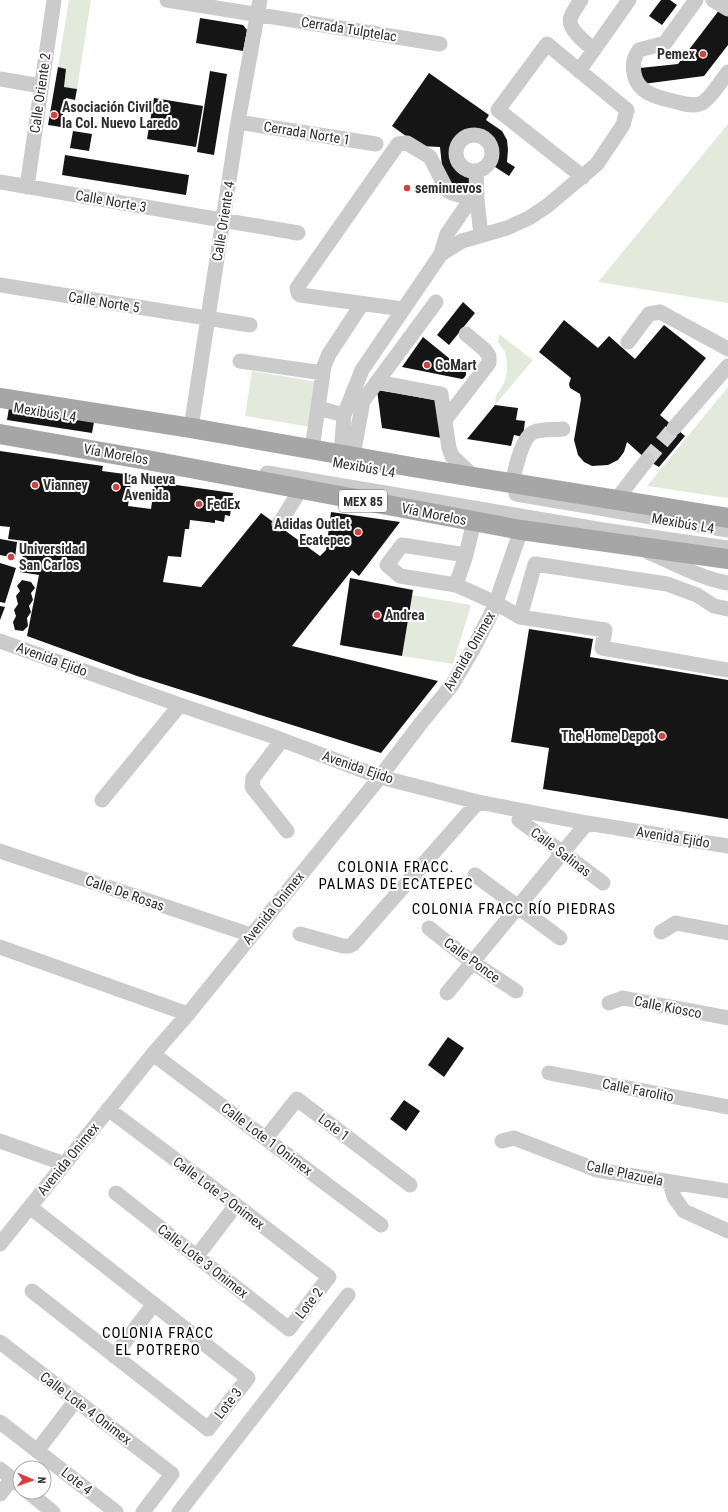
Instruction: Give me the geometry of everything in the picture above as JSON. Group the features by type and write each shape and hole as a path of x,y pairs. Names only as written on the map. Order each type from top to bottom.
{"main road":[{"path":"0,398 191,428 474,477 728,518"},
{"name":"Vía Morelos","path":"0,434 521,530 728,559"}],"street":[{"name":"Calle Oriente 2","path":"27,187 54,0"},
{"name":"Cerrada Tulptelac","path":"167,0 440,44"},
{"name":"Calle Oriente 4","path":"191,428 238,122 260,0"},
{"path":"581,0 570,18 570,23 572,28 594,50"},
{"path":"579,70 629,0"},
{"path":"696,0 665,43 645,47 639,50 633,63 635,79 640,87 649,94 693,105 700,104 706,100 728,72"},
{"path":"713,0 728,9"},
{"path":"441,254 462,241 507,228 529,218 547,206 583,177 597,164 623,125 627,110 547,44 498,110 583,177"},
{"path":"0,79 41,86"},
{"name":"Cerrada Norte 1","path":"238,122 376,144"},
{"path":"403,310 300,295 297,288 398,144 407,143 430,157 447,190 474,200"},
{"path":"476,171 474,200 481,235"},
{"name":"Calle Norte 3","path":"0,182 298,233"},
{"path":"347,455 344,415 362,370 441,254 447,234 474,200"},
{"name":"Calle Norte 5","path":"0,285 208,319 250,324"},
{"path":"347,455 363,401 436,302"},
{"path":"312,449 323,373 329,354 362,304"},
{"path":"628,342 649,314 660,312 728,349"},
{"path":"445,420 488,363 489,356 485,350 466,334"},
{"path":"240,361 323,373"},
{"path":"674,428 728,366"},
{"path":"377,382 441,394 449,448 452,456 474,477"},
{"name":"Mexibús L4","path":"0,405 184,435 728,530"},
{"path":"318,408 344,415"},
{"name":"Mexibús L4","path":"0,427 603,530 728,548"},
{"path":"512,483 518,460 528,436 534,432 562,429"},
{"path":"616,500 647,460"},
{"path":"279,524 301,489"},
{"path":"456,585 466,554 474,521"},
{"name":"Avenida Onimex","path":"0,1244 153,1054 188,1014 380,777 421,723 452,686 496,604 521,530"},
{"path":"466,554 402,545 387,565 400,576 456,585 520,617 605,630 602,648 728,670"},
{"path":"635,546 682,567 718,581 728,583"},
{"path":"520,617 535,564 667,584 697,595 714,606 728,609"},
{"name":"Avenida Ejido","path":"2,644 282,740 380,777 478,802 587,823 728,846"},
{"path":"102,800 180,705"},
{"path":"282,740 253,778 252,787 287,831"},
{"path":"300,934 344,946 353,944 478,802"},
{"name":"Calle Salinas","path":"519,820 603,883"},
{"path":"447,993 587,823"},
{"name":"Calle De Rosas","path":"0,851 251,935"},
{"path":"475,875 560,938"},
{"path":"661,932 676,923 728,933"},
{"name":"Calle Ponce","path":"429,928 472,962 516,992"},
{"path":"0,947 188,1014"},
{"name":"Calle Kiosco","path":"609,1003 624,998 728,1018"},
{"name":"Calle Lote 1 Onimex","path":"153,1054 381,1225"},
{"name":"Calle Farolito","path":"549,1073 728,1107"},
{"name":"Lote 1","path":"266,1138 297,1099 410,1185"},
{"name":"Calle Lote 2 Onimex","path":"108,1110 236,1205 329,1277"},
{"name":"Calle Plazuela","path":"502,1141 514,1138 597,1170 670,1183 728,1191"},
{"path":"0,1141 65,1164"},
{"path":"670,1183 674,1197 684,1211 728,1231"},
{"name":"Calle Lote 3 Onimex","path":"116,1193 289,1328"},
{"path":"197,1256 236,1205"},
{"name":"Lote 3","path":"30,1207 248,1378 208,1429 32,1291"},
{"name":"Lote 2","path":"289,1328 329,1277"},
{"path":"179,1512 348,1295"},
{"path":"114,1356 154,1304"},
{"name":"Calle Lote 4 Onimex","path":"0,1342 172,1474 142,1512"},
{"path":"37,1451 76,1400"},
{"name":"Lote 4","path":"0,1422 116,1512"},
{"path":"0,1469 12,1479"},
{"path":"0,1494 12,1485"},
{"path":"38,1500 53,1512"}],"shaded area":[{"path":"69,0 91,0 77,89 64,87 66,69 58,67"},
{"path":"728,124 728,303 598,282"},
{"path":"499,334 533,360 495,405 496,396 504,383 507,372 505,352 498,342"},
{"path":"252,371 318,382 311,427 245,416"},
{"path":"728,387 728,498 647,486"},
{"path":"412,595 471,605 453,664 402,656"}],"building":[{"path":"661,0 670,0 677,5 662,25 649,16"},
{"name":"Pemex","path":"720,9 728,15 728,45 704,76 643,84 640,68 678,64"},
{"path":"200,18 243,25 247,30 243,51 196,43"},
{"path":"58,67 66,69 64,87 77,89 75,100 66,98 61,127 48,125"},
{"path":"210,71 227,74 214,155 197,152"},
{"path":"429,73 489,115 486,120 502,131 507,140 507,162 515,167 509,176 492,165 497,157 498,146 494,137 485,132 476,131 459,136 454,143 451,152 454,165 460,174 469,178 470,190 452,185 442,166 440,147 420,146 392,126"},
{"path":"154,98 203,106 196,147 147,139"},
{"path":"73,131 92,134 89,151 70,148"},
{"path":"65,155 189,175 186,195 62,175"},
{"path":"463,302 475,313 449,345 437,335"},
{"path":"564,320 598,348 609,336 635,359 664,325 706,358 660,415 685,436 659,467 647,460 627,442 624,452 618,460 608,465 592,466 584,462 578,455 574,440 581,399 580,394 570,388 569,384 571,378 539,352"},
{"path":"423,337 466,372 464,378 462,379 402,367"},
{"path":"377,390 435,400 442,438 382,428"},
{"path":"495,405 518,408 516,420 525,421 523,437 514,435 511,446 467,439"},
{"path":"9,408 94,422 92,433 7,420"},
{"path":"0,451 103,466 102,471 132,475 128,506 151,509 155,482 233,493 230,516 225,515 224,522 215,520 215,523 190,520 189,529 185,529 181,557 168,556 163,582 201,587 261,513 320,556 326,550 331,512 400,522 359,576 352,570 292,646 438,681 381,753 137,676 27,636 39,575 20,572 25,541 8,539 10,527 0,526"},
{"path":"0,539 17,542 15,558 0,555"},
{"path":"0,563 16,568 5,603 0,602"},
{"path":"350,578 413,590 402,656 340,645"},
{"path":"22,580 31,582 35,588 31,593 33,600 29,606 31,612 27,618 28,626 23,631 15,630 13,622 16,616 14,610 18,604 16,596 20,591 17,586"},
{"path":"0,606 5,607 0,620"},
{"path":"529,629 593,639 590,657 728,680 728,819 543,789 549,748 511,742"},
{"path":"448,1037 464,1048 444,1077 428,1065"},
{"path":"404,1100 420,1111 406,1131 390,1119"}],"tunnel":[{"path":"647,460 674,428"}],"place":[{"name":"Pemex","path":"703,54"},
{"name":"Asociación Civil de la Col. Nuevo Laredo","path":"54,115"},
{"name":"seminuevos","path":"407,188"},
{"name":"GoMart","path":"427,365"},
{"name":"Vianney","path":"35,485"},
{"name":"La Nueva Avenida","path":"116,487"},
{"name":"FedEx","path":"199,504"},
{"name":"Adidas Outlet Ecatepec","path":"358,532"},
{"name":"Universidad San Carlos","path":"11,557"},
{"name":"Andrea","path":"377,615"},
{"name":"The Home Depot","path":"662,736"}],"district":[{"name":"COLONIA FRACC. PALMAS DE ECATEPEC","path":"396,876"},
{"name":"COLONIA FRACC RÍO PIEDRAS","path":"514,909"},
{"name":"COLONIA FRACC EL POTRERO","path":"158,1342"}]}
